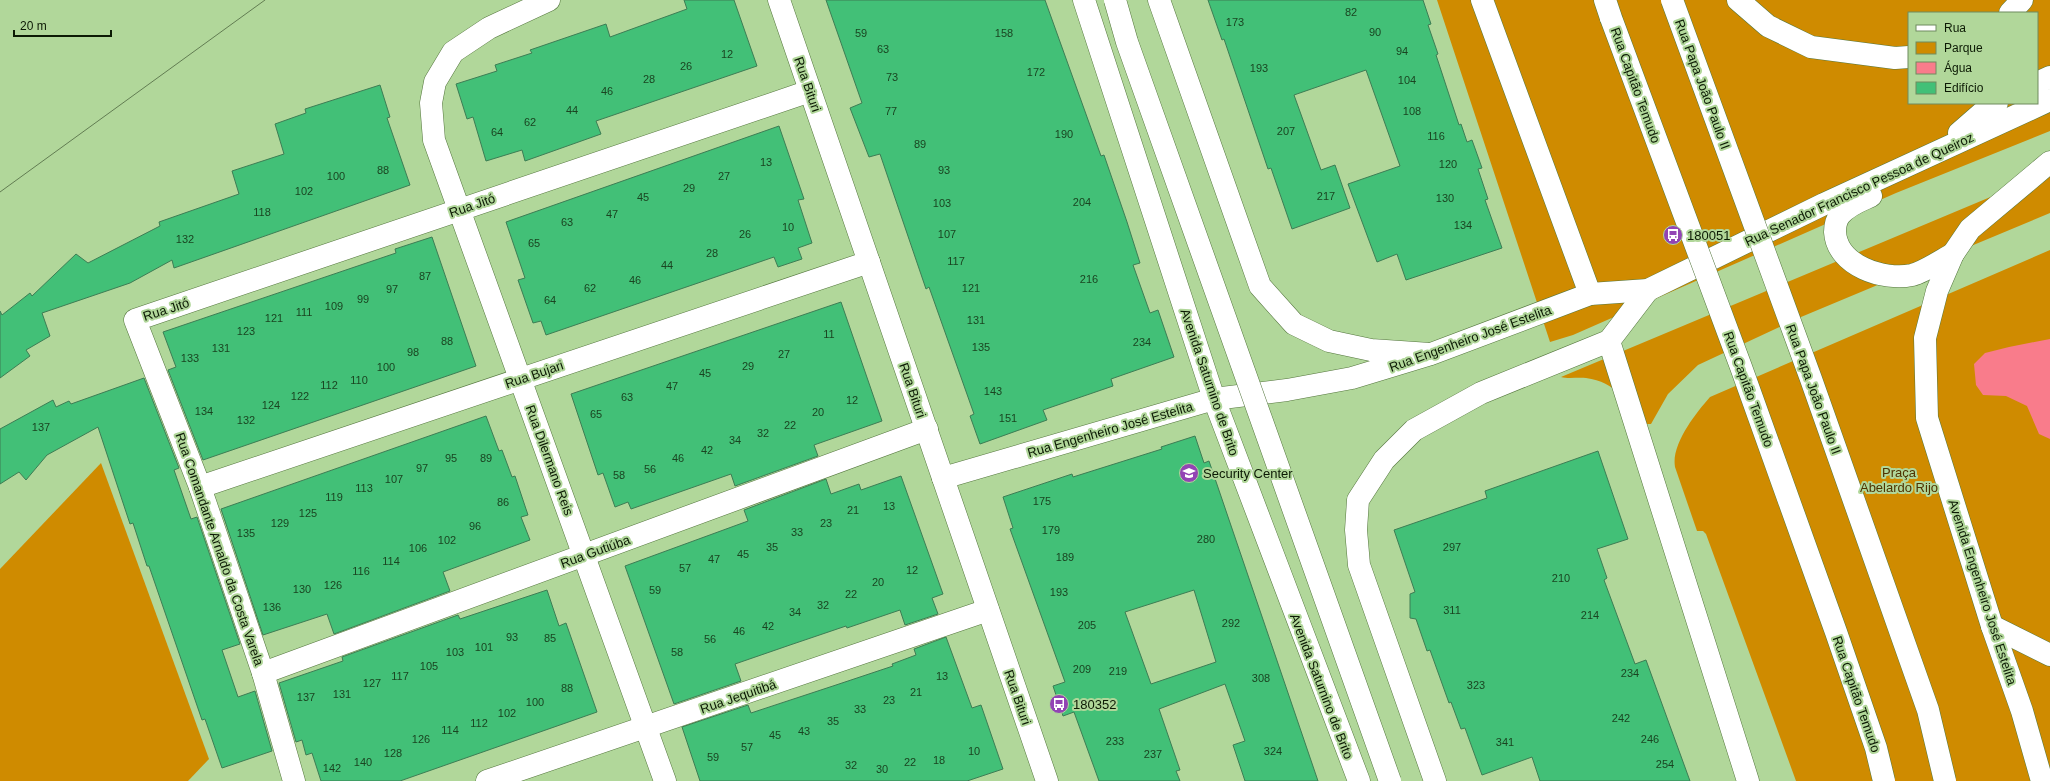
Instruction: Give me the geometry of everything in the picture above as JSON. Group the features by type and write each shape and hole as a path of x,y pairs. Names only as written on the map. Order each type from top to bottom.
{"main road":[{"name":"Rua Dilermano Reis","path":"549,0 489,28 453,52 434,82 431,103 434,140 665,781"},
{"name":"Rua Bituri","path":"779,0 1047,781"},
{"name":"Avenida Saturnino de Brito","path":"1084,0 1214,399 1359,781"},
{"path":"1115,0 1127,42 1390,781"},
{"path":"1159,0 1260,286 1294,324 1329,341 1371,350 1431,354"},
{"path":"1482,0 1590,294"},
{"name":"Rua Capitão Temudo","path":"1605,0 1738,359 1826,603 1876,748 1884,781"},
{"name":"Rua Papa João Paulo II","path":"1672,0 1811,379 1928,710 1944,781"},
{"path":"1738,0 1768,26 1811,47 1895,58 1908,56"},
{"path":"2011,12 2022,0"},
{"path":"2038,83 2050,77"},
{"name":"Rua Jitó","path":"135,320 810,90"},
{"name":"Rua Senador Francisco Pessoa de Queiroz","path":"1648,290 1824,204 2050,100"},
{"path":"1953,254 1913,275 1889,276 1875,272 1855,263 1842,254 1836,242 1835,225 1840,216 1850,205 1900,182 1930,155 1990,106 1995,104"},
{"name":"Avenida Engenheiro José Estelita","path":"2042,781 2022,712 1992,626 1927,418 1925,338 1937,291 1953,254 1970,229 2050,162"},
{"name":"Rua Bujari","path":"200,487 869,262"},
{"name":"Rua Engenheiro José Estelita","path":"943,478 1214,399 1287,390 1352,378 1431,354 1590,294 1648,290"},
{"path":"1435,781 1359,565 1356,530 1358,500 1384,460 1414,430 1481,393 1609,341 1648,290"},
{"name":"Rua Comandante Arnaldo da Costa Varela","path":"135,320 200,487 263,673 294,781"},
{"path":"1609,341 1748,781"},
{"name":"Rua Gutiúba","path":"263,673 927,429"},
{"name":"Rua Jequitibá","path":"487,781 646,728 988,610"},
{"path":"1992,626 2050,655"}],"green space":[{"path":"1437,0 2050,0 2050,131 1896,193 1573,335 1550,342"},
{"path":"2050,172 2050,213 1801,317 1698,365 1668,394 1651,424 1645,424 1620,394 1605,384 1586,378 1561,377"},
{"name":"Praça Abelardo Rijo","path":"2050,250 2050,781 1796,781 1706,534 1703,531 1697,531 1675,467 1675,458 1681,439 1698,411 1710,397"},
{"path":"101,463 209,759 188,781 0,781 0,569"}],"water":[{"path":"2050,339 2050,439 2039,434 2027,406 2006,396 1983,395 1976,385 1974,364 1985,353"}],"building":[{"path":"684,0 734,0 757,66 596,121 601,134 525,161 522,150 486,161 473,117 467,119 456,84 497,71 495,65 532,53 530,50 606,24 610,37 687,9"},
{"path":"826,0 1045,0 1101,156 1104,155 1127,222 1140,263 1133,265 1150,313 1158,310 1174,357 1111,379 1113,386 1043,410 1047,420 980,444 970,416 974,414 929,287 926,289 880,154 869,157 850,108 862,103"},
{"path":"1208,0 1423,0 1431,24 1428,25 1438,54 1436,55 1459,125 1461,124 1467,142 1472,140 1482,168 1478,169 1488,199 1485,200 1502,248 1406,280 1397,254 1377,262 1348,184 1400,166 1366,70 1294,95 1321,170 1335,165 1350,208 1292,229 1271,168 1268,169 1224,39 1222,40"},
{"path":"380,85 390,117 387,118 410,185 174,268 172,260 130,283 42,313 50,336 26,350 30,356 0,378 0,311 2,315 30,293 32,296 76,254 88,263 160,226 159,222 239,194 232,171 284,154 275,124 306,113 305,109"},
{"path":"779,126 804,199 798,200 812,243 798,248 802,259 778,267 774,257 546,335 541,321 533,323 518,280 525,278 506,222"},
{"path":"432,237 476,366 203,460 168,370 176,367 163,332 396,253 395,249"},
{"path":"841,302 882,421 814,445 818,456 735,486 731,474 631,509 628,502 615,507 603,473 598,475 571,394"},
{"path":"144,378 179,468 174,470 191,519 197,517 240,644 222,650 238,697 255,691 272,751 222,768 205,719 202,720 133,523 130,524 98,427 47,455 26,480 19,472 0,484 0,429 53,400 56,407 69,401 71,404"},
{"path":"486,416 499,451 502,450 512,477 515,476 528,515 521,517 530,540 443,572 450,591 334,634 327,614 263,635 221,509"},
{"path":"1195,436 1204,463 1209,461 1318,781 1245,781 1233,745 1245,741 1225,684 1159,709 1180,770 1176,771 1180,781 1099,781 1074,712 1063,716 1053,686 1065,682 1010,529 1013,528 1003,497 1072,474 1073,477 1162,449 1161,447","holes":["1194,590 1216,662 1151,684 1125,612"]},
{"path":"1598,451 1628,539 1597,549 1607,578 1604,580 1635,664 1646,660 1690,781 1540,781 1532,757 1482,775 1465,728 1461,729 1451,702 1449,703 1430,650 1427,651 1416,619 1410,618 1410,594 1415,592 1394,530 1487,498 1485,491"},
{"path":"901,476 943,594 932,598 938,614 905,625 900,610 790,645 735,664 741,681 674,704 625,566 748,521 744,510 826,479 831,494 859,484 861,490"},
{"path":"547,590 559,626 566,623 597,712 400,781 321,781 312,753 306,755 302,740 296,742 279,683 343,661 342,657 458,615 460,619"},
{"path":"946,637 972,708 981,705 1003,769 967,781 700,781 682,727 748,705 751,713 893,666 892,664 916,655 914,649"}],"tram line":[{"path":"0,192 265,0"}],"place":[{"name":"180051","path":"1673,235"},
{"name":"Security Center","path":"1189,473"},
{"name":"180352","path":"1059,704"}]}
